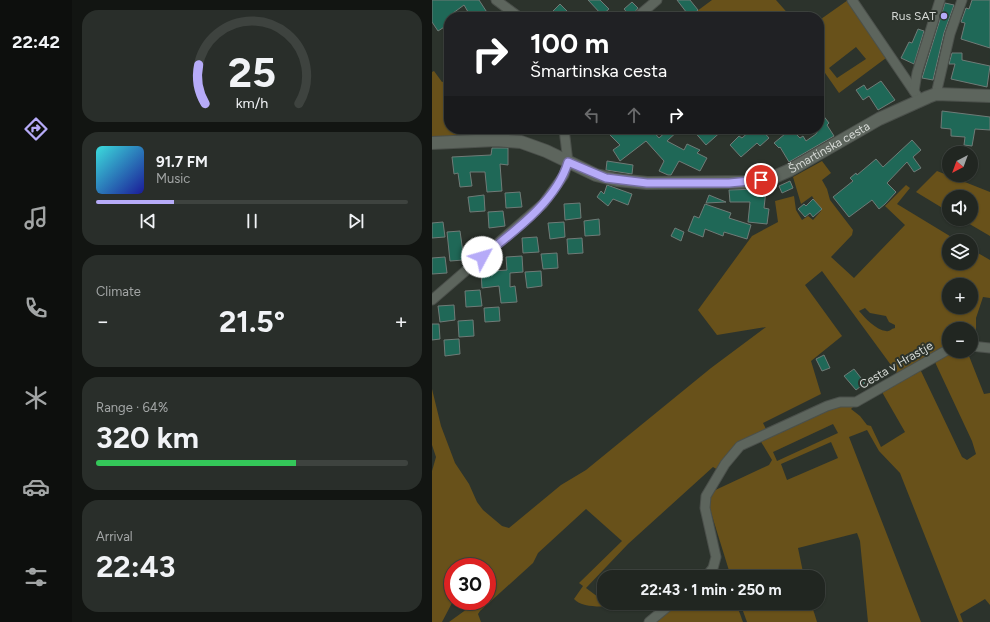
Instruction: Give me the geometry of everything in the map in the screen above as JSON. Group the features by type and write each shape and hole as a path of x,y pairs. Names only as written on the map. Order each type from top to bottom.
{"main road":[{"name":"Šmartinska cesta","path":"432,143 493,134 505,140 533,146 596,175 617,180 647,183 751,182 772,178 790,170 879,120 917,96 936,94 990,96"}],"street":[{"path":"496,0 512,12"},
{"path":"643,12 657,0"},
{"path":"852,0 917,96"},
{"path":"917,96 917,73 940,0"},
{"path":"936,94 950,34 962,0"},
{"path":"433,299 544,204 564,175 568,162 565,134"},
{"path":"978,347 990,348"},
{"name":"Cesta v Hrastje","path":"712,570 716,557 704,508 706,496 732,454 740,446 827,406 840,402 856,402 942,353"},
{"path":"649,622 664,610"}],"shaded area":[{"path":"712,0 776,0 787,12 696,12"},
{"path":"848,0 886,58 839,93 824,71 824,17","holes":["856,47 866,59 837,78 829,68"]},
{"path":"434,71 442,82 444,81 444,134 489,134 432,138 432,72"},
{"path":"822,161 831,173 822,180 827,189 830,200 853,230 852,235 831,257 854,278 905,225 885,206 906,185 910,188 897,204 946,234 942,234 942,270 978,270 978,253 990,260 990,298 983,297 978,312 978,278 942,278 942,314 977,314 976,322 942,322 942,350 899,376 822,271 805,285 842,336 811,361 821,394 763,423 767,431 746,440 718,470 713,467 628,544 603,570 597,570 597,576 586,588 597,596 597,606 581,604 574,599 583,586 579,583 622,541 586,509 538,553 533,563 496,597 496,558 444,558 444,610 448,610 442,622 432,622 432,471 436,457 432,445 432,389 441,426 455,463 469,484 477,502 483,510 502,526 509,528 561,485 586,470 711,368 766,327 717,335 698,310 752,236 778,222 775,201 794,196 796,210 802,220 808,216 813,220 821,211 812,196 801,204 793,177","holes":["865,308 870,313 886,316 889,322 895,325 895,328 889,331 882,330 875,326 859,311"]},
{"path":"937,171 942,173 942,182 965,182 990,192 990,236 973,226 978,226 978,190 942,190 942,208 916,192"},
{"path":"942,356 942,358 970,358 984,394 990,393 990,605 985,599 960,614 963,622 959,622 900,473 879,451 867,430 849,437 921,622 868,622 860,541 857,533 798,548 803,570 729,570 709,506 709,493 769,465 772,460 760,440 829,407 852,405 853,407 851,409 860,416 867,425 871,426 881,447 905,432 882,392 920,369 962,457 967,460 976,454 972,441 934,360","holes":["833,424 838,433 777,461 773,452","831,442 838,458 787,480 781,464"]},
{"path":"466,610 481,610 478,614 481,622 449,622"},
{"path":"666,610 739,610 743,622 651,622"},
{"path":"743,610 813,610 817,622 747,622"}],"building":[{"path":"432,0 479,0 487,12 468,12 464,5 454,12 444,12 444,27 438,31 432,22"},
{"path":"588,0 600,0 609,9 606,12 599,12"},
{"path":"677,0 690,0 698,10 696,12 686,12"},
{"path":"972,0 990,0 990,48 961,39 965,23 961,22 966,8 969,9"},
{"path":"632,2 638,8 635,12 627,12 624,9"},
{"path":"945,3 954,5 944,33 933,80 922,78"},
{"path":"560,4 568,12 552,12"},
{"path":"918,29 924,31 914,64 901,58 909,42 912,43"},
{"path":"952,53 962,53 962,60 990,66 987,87 951,79 955,64 949,64"},
{"path":"881,81 895,100 878,110 869,96 863,100 856,90 864,85 867,90"},
{"path":"942,111 990,117 990,130 975,129 972,146 964,145 965,137 951,136 951,129 941,128"},
{"path":"824,116 829,123 827,125 834,136 789,162 780,147 779,148 774,143 785,134 796,134 800,138 803,136 806,141 816,134 824,134"},
{"path":"655,134 659,138 663,134 675,134 667,141 684,150 687,144 700,150 697,153 707,158 700,171 679,161 671,175 668,175 659,171 664,161 646,141 620,161 613,150 620,145 610,135"},
{"path":"696,134 718,134 706,145"},
{"path":"746,134 765,134 769,138 760,146 757,143 741,157 730,145 739,136 742,138"},
{"path":"912,140 921,150 913,157 921,168 914,172 907,162 887,183 896,192 885,204 879,209 872,200 849,217 833,197 853,181 850,178 856,173 857,175 876,159 883,167"},
{"path":"492,148 508,148 508,165 500,164 502,191 487,192 485,172 470,172 472,186 460,187 458,173 454,174 452,157 491,155"},
{"path":"607,161 633,165 632,174 606,170"},
{"path":"790,181 793,188 782,193 779,186"},
{"path":"607,185 632,194 628,205 613,199 608,206 597,197 601,191 604,194"},
{"path":"729,190 766,190 764,208 769,209 767,224 748,222 750,202 730,202"},
{"path":"520,192 522,207 506,208 505,193"},
{"path":"484,195 485,211 470,212 468,197"},
{"path":"709,195 726,202 706,203"},
{"path":"813,199 822,209 813,217 810,213 805,217 798,209 804,204 806,206"},
{"path":"580,203 581,218 565,220 564,204"},
{"path":"705,204 731,213 729,218 751,225 747,239 724,232 723,236 705,229 703,237 688,231 694,216 699,218"},
{"path":"503,211 505,226 489,228 488,212"},
{"path":"599,219 600,235 585,236 584,221"},
{"path":"443,222 445,237 432,238 432,223"},
{"path":"564,222 565,237 550,239 548,223"},
{"path":"675,228 684,232 681,241 671,236"},
{"path":"460,231 464,260 450,261 447,232"},
{"path":"537,237 539,252 523,253 522,238"},
{"path":"582,238 583,253 568,254 567,239"},
{"path":"557,253 558,268 543,269 541,254"},
{"path":"522,256 523,272 510,273 510,287 515,286 517,302 501,303 499,286 482,288 481,272 507,270 506,257"},
{"path":"445,257 447,273 432,274 432,258"},
{"path":"541,271 542,286 527,288 525,272"},
{"path":"480,290 482,306 466,307 465,291"},
{"path":"454,305 455,320 440,322 438,306"},
{"path":"499,307 500,321 485,322 484,308"},
{"path":"473,320 474,336 459,337 458,321"},
{"path":"432,324 439,324 440,339 432,340"},
{"path":"459,339 460,354 445,356 444,340"},
{"path":"824,355 830,368 822,371 816,359"},
{"path":"854,369 865,383 856,390 844,376"}],"place":[{"name":"Rus SAT","path":"944,16"}],"route":[{"path":"482,257 544,204 564,175 568,162 606,178 647,183 729,183 761,180"}]}
